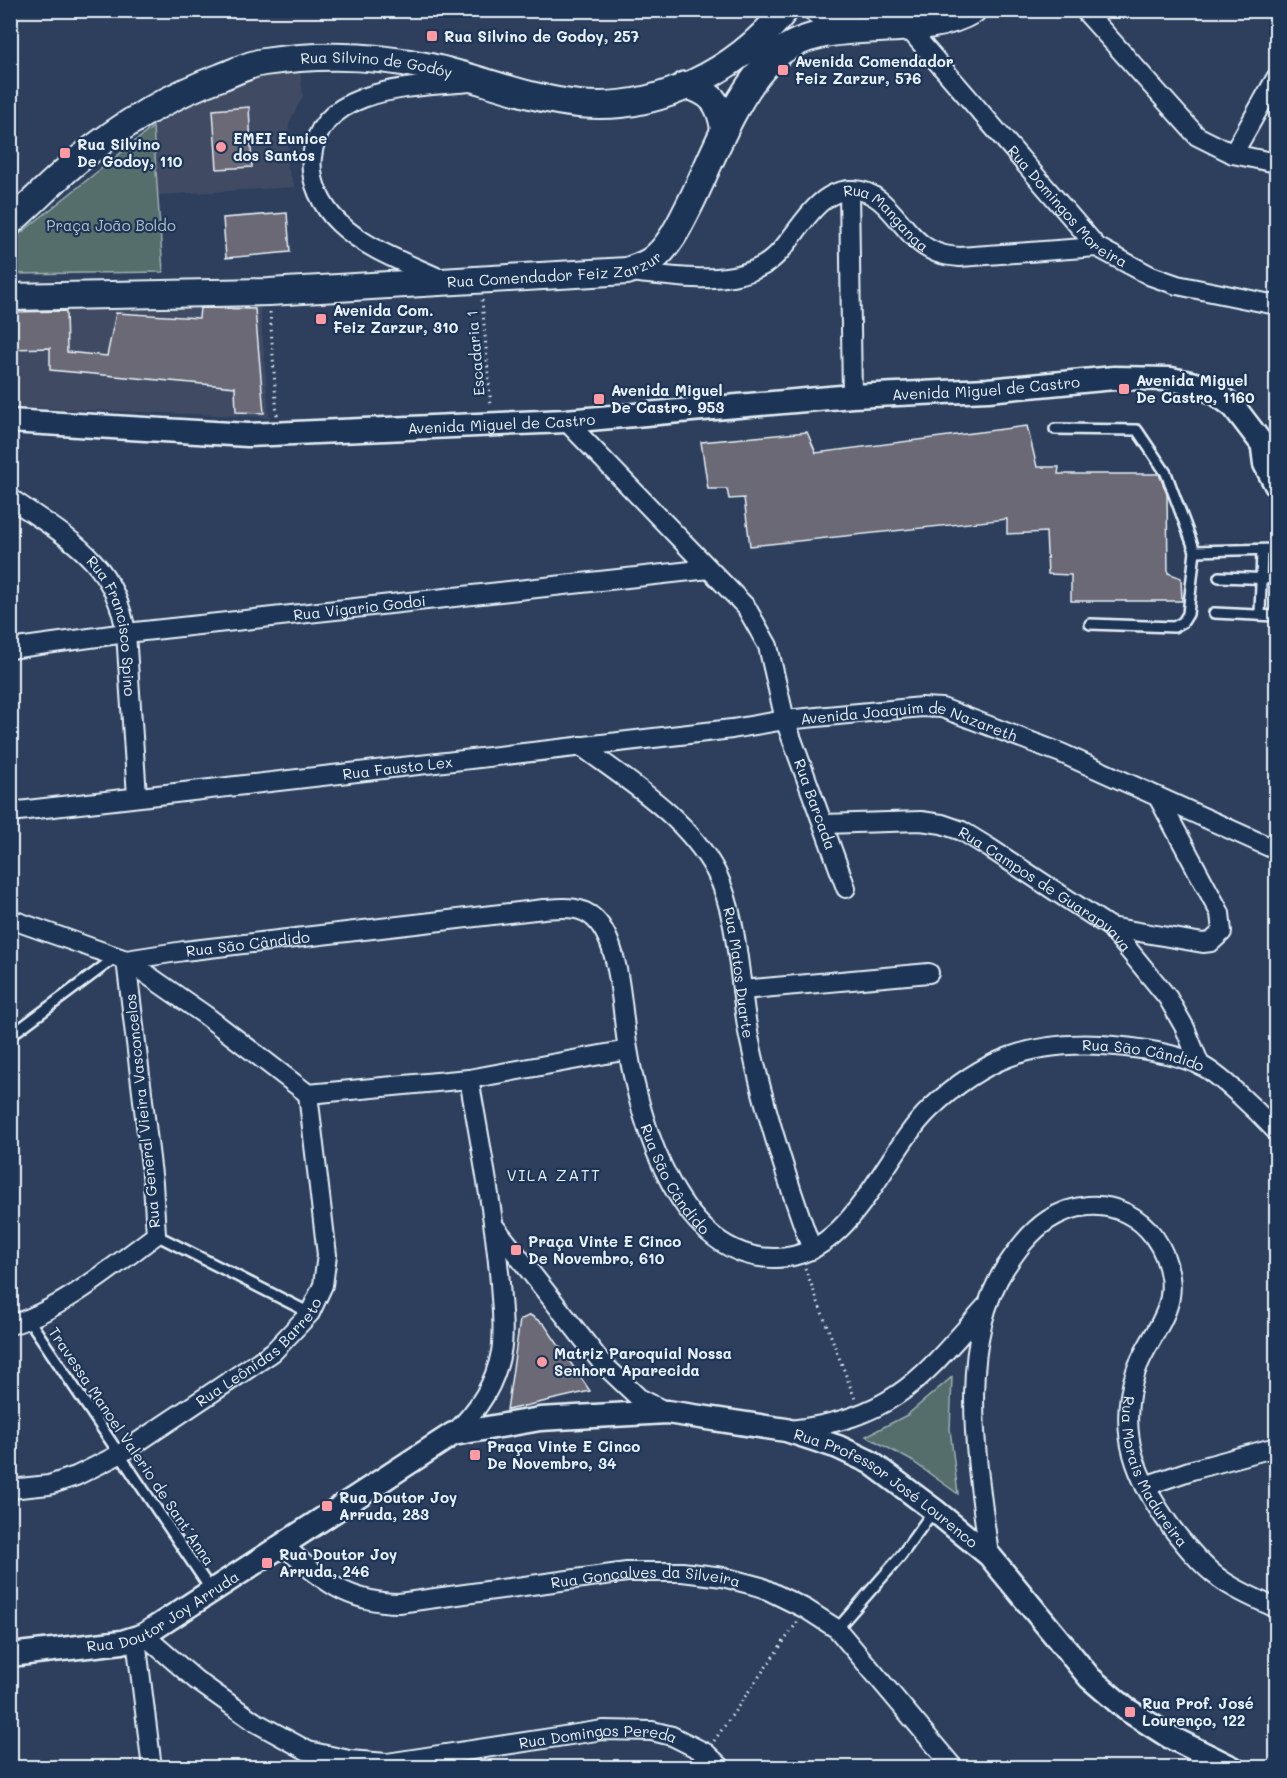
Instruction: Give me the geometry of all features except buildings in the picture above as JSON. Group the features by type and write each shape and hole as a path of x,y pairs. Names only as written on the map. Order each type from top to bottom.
{"main road":[{"name":"Rua Silvino de Godóy","path":"10,222 77,161 130,122 173,95 261,62 336,56 387,59 430,67 541,98 580,104 614,105 685,85 714,74 769,31 785,10"},
{"path":"817,10 837,25 861,31"},
{"name":"Rua Comendador Feiz Zarzur","path":"10,297 269,292 627,271 650,261 675,234 724,129 773,58 794,44 818,36 942,23 973,10"},
{"path":"685,85 701,89 716,101 724,129"}],"street":[{"path":"1084,10 1182,123 1197,136 1233,154 1276,163"},
{"name":"Rua Domingos Moreira","path":"908,28 1097,247 1151,276 1177,285 1276,305"},
{"path":"1233,154 1276,78"},
{"path":"447,282 366,243 340,224 327,210 315,184 311,163 313,143 322,124 338,109 369,96 481,80"},
{"path":"849,190 852,396"},
{"name":"Rua Manganga","path":"627,271 705,280 764,265 777,255 821,203 833,194 849,190 862,190 873,195 910,235 927,248 942,255 960,257 1097,247"},
{"path":"661,251 678,266 705,280"},
{"name":"Avenida Miguel de Castro","path":"10,421 248,435 278,434 566,422 852,396 988,390 1114,378 1171,380 1195,384 1217,394 1234,407 1266,443 1276,462"},
{"name":"Avenida Joaquim de Nazareth","path":"566,422 746,607 758,626 773,665 785,720 922,707 942,708 1062,753 1276,850"},
{"path":"1266,443 1265,464 1276,485"},
{"name":"Rua Francisco Spino","path":"10,498 76,544 102,570 119,600 126,633 137,796"},
{"name":"Rua Vigario Godoi","path":"10,649 126,633 709,569"},
{"name":"Rua Fausto Lex","path":"10,812 137,796 369,773 732,729 785,720"},
{"name":"Rua Barcada","path":"785,720 846,888"},
{"name":"Rua Matos Duarte","path":"580,747 659,805 696,842 716,873 727,903 760,1085 806,1253"},
{"path":"1110,927 1203,943 1211,942 1222,932 1220,914 1159,798"},
{"name":"Rua Campos de Guarapuava","path":"823,824 888,820 942,824 962,831 988,847 1110,927 1168,998 1185,1028 1200,1065"},
{"name":"Rua São Cândido","path":"121,959 544,909 576,908 594,918 609,940 614,954 628,1050 648,1131 667,1177 691,1215 711,1234 751,1254 771,1258 806,1253 835,1236 908,1135 930,1109 984,1068 1022,1051 1071,1045 1123,1047 1200,1065 1276,1131"},
{"path":"10,919 121,959 205,1015 308,1094 468,1079 628,1050"},
{"name":"Rua General Vieira Vasconcelos","path":"10,1325 29,1320 85,1286 156,1235 153,1183 121,959"},
{"path":"742,990 929,973"},
{"path":"453,1434 470,1418 482,1400 495,1375 501,1351 495,1227 468,1079"},
{"name":"Rua Leônidas Barreto","path":"10,1489 49,1485 76,1476 120,1454 273,1352 310,1313 324,1285 327,1255 308,1094"},
{"name":"Rua Morais Madureira","path":"986,1306 1017,1250 1032,1232 1061,1214 1082,1208 1109,1207 1135,1216 1147,1228 1165,1256 1171,1293 1168,1308 1137,1370 1130,1396 1128,1421 1130,1447 1145,1486 1181,1541 1216,1576 1276,1608"},
{"path":"495,1227 602,1363 639,1398 667,1412"},
{"path":"786,1431 819,1426 862,1415 886,1404 914,1383 986,1306"},
{"path":"986,1306 977,1359 973,1442 989,1555"},
{"name":"Rua Professor José Lourenco","path":"453,1434 540,1419 667,1412 786,1431 838,1447 870,1462 934,1509 989,1555 1090,1678 1126,1708 1170,1737 1220,1765"},
{"name":"Rua Doutor Joy Arruda","path":"10,1655 140,1637 453,1434"},
{"path":"1145,1486 1192,1470 1276,1447"},
{"name":"Rua Gonçalves da Silveira","path":"283,1545 324,1582 349,1596 376,1603 399,1603 627,1572 682,1572 723,1577 761,1587 806,1609 837,1629 954,1767"},
{"path":"140,1637 152,1767"},
{"name":"Rua Domingos Pereda","path":"140,1637 196,1680 309,1759 387,1763 603,1730 652,1731 672,1736 706,1753 722,1767"},
{"path":"695,1767 706,1753"}],"lane":[{"path":"1055,429 1137,430 1166,473 1195,551 1188,614 1183,622 1174,627 1090,624"},
{"path":"1195,551 1276,549"},
{"path":"1260,615 1262,550"},
{"path":"1219,578 1276,579"},
{"path":"1214,613 1276,616"},
{"path":"10,1036 121,959"},
{"path":"156,1235 310,1313"},
{"name":"Travessa Manoel Valerio de Sant´Anna","path":"29,1320 211,1590"},
{"path":"837,1629 900,1557 934,1509"}],"path":[{"name":"Escadaria 1","path":"481,280 493,425"},
{"path":"269,292 278,434"},
{"path":"806,1253 862,1415"},
{"path":"706,1753 806,1609"}],"shaded area":[{"path":"841,11 920,11 857,15"},
{"name":"EMEI Eunice dos Santos","path":"300,69 303,96 289,123 287,166 295,187 158,195 153,127 200,96 257,74"},
{"path":"260,305 269,417 11,407 11,310"}],"green space":[{"name":"Praça João Boldo","path":"153,127 163,272 11,274 11,241"},
{"path":"952,1377 950,1429 958,1494 912,1461 866,1436 907,1415"}],"place":[{"name":"Rua Silvino de Godoy, 257","path":"432,36"},
{"name":"Avenida Comendador Feiz Zarzur, 576","path":"783,70"},
{"name":"EMEI Eunice dos Santos","path":"221,147"},
{"name":"Rua Silvino De Godoy, 110","path":"65,153"},
{"name":"Avenida Com. Feiz Zarzur, 310","path":"321,319"},
{"name":"Avenida Miguel De Castro, 1160","path":"1124,389"},
{"name":"Avenida Miguel De Castro, 953","path":"599,399"},
{"name":"Praça Vinte E Cinco De Novembro, 610","path":"516,1250"},
{"name":"Matriz Paroquial Nossa Senhora Aparecida","path":"542,1362"},
{"name":"Praça Vinte E Cinco De Novembro, 34","path":"475,1455"},
{"name":"Rua Doutor Joy Arruda, 283","path":"327,1506"},
{"name":"Rua Doutor Joy Arruda, 246","path":"267,1563"},
{"name":"Rua Prof. José Lourenço, 122","path":"1130,1712"}],"district":[{"name":"VILA ZATT","path":"554,1174"}]}
